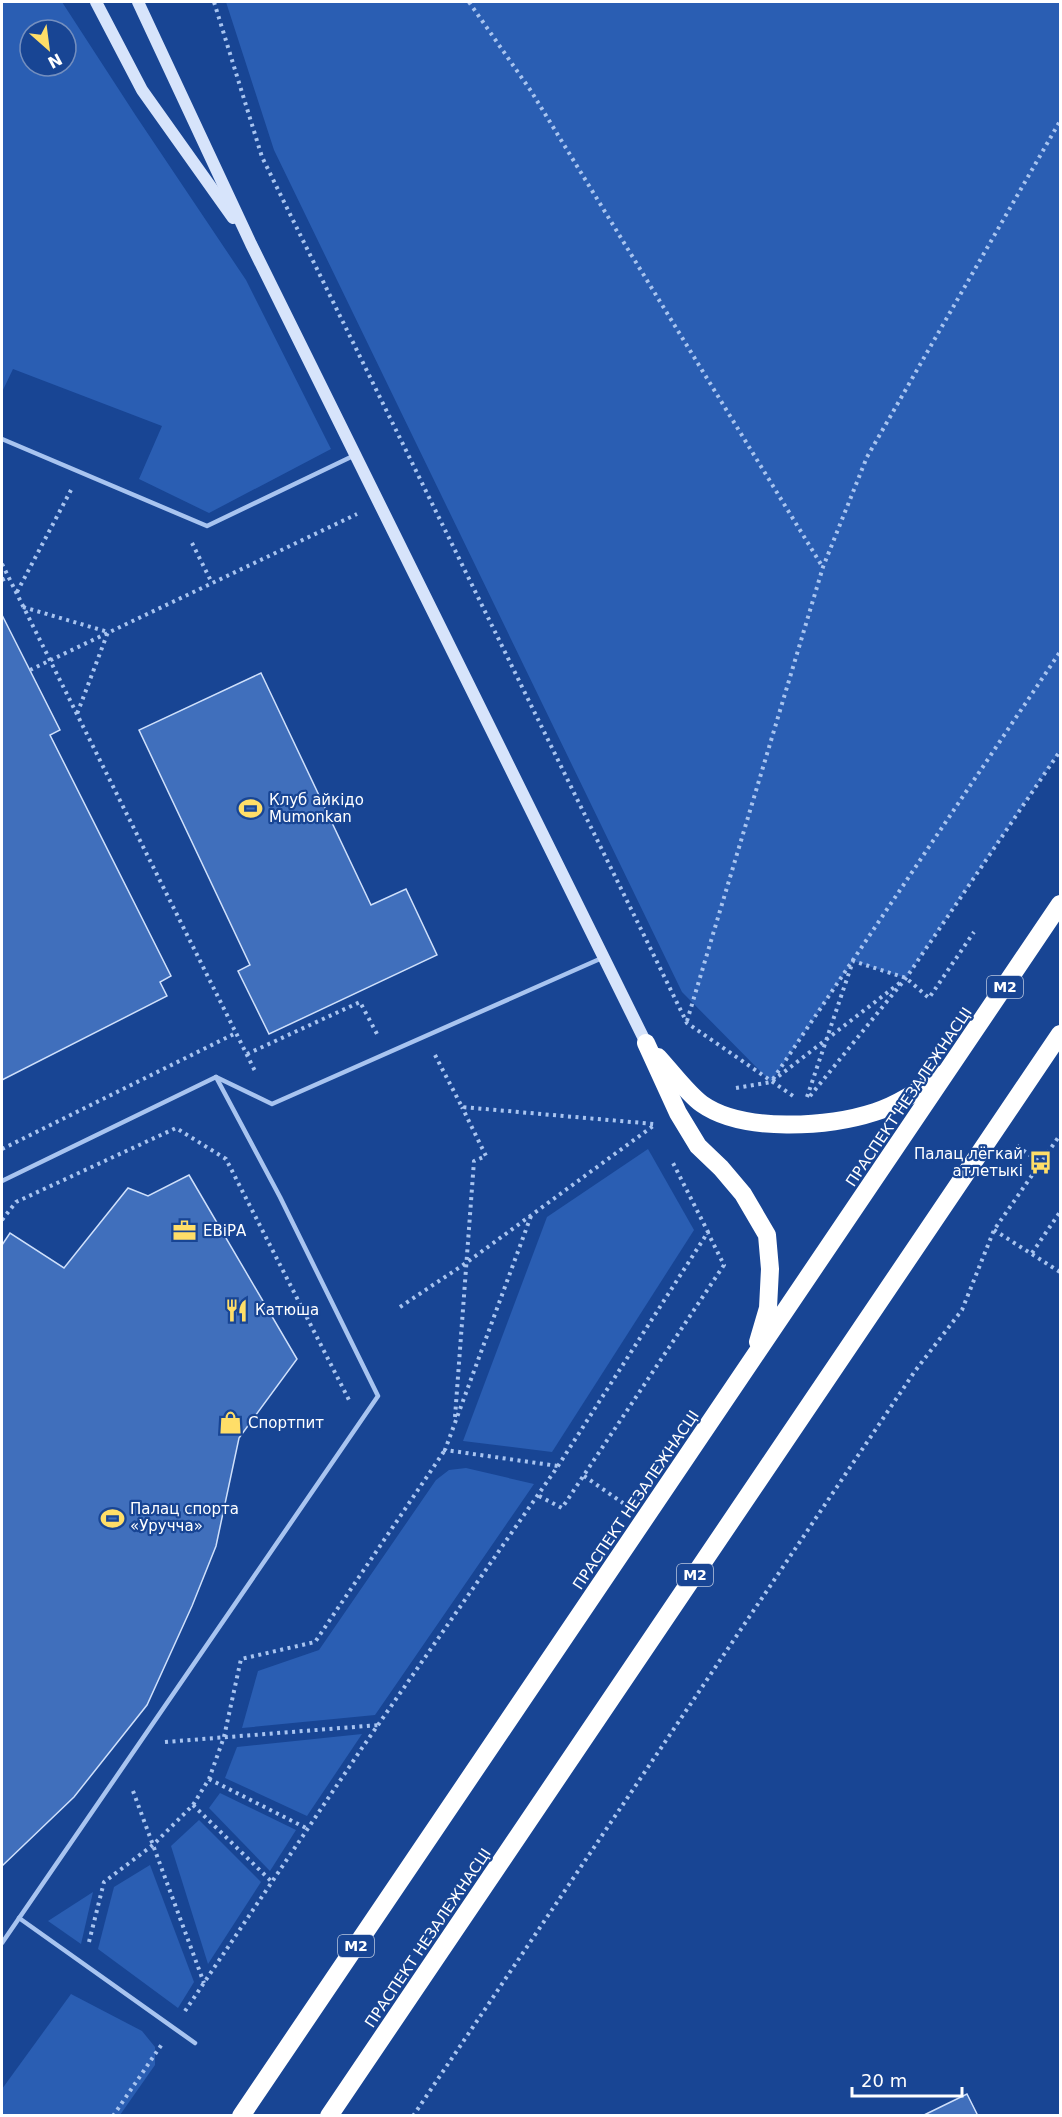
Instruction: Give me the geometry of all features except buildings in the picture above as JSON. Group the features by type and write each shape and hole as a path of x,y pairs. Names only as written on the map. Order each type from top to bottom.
{"highway":[{"name":"ПРАСПЕКТ НЕЗАЛЕЖНАСЦІ","path":"241,2115 950,1070 1060,904"},
{"name":"ПРАСПЕКТ НЕЗАЛЕЖНАСЦІ","path":"330,2115 1060,1034"},
{"path":"646,1044 701,1103 730,1118 770,1123 812,1124 877,1112 950,1070"},
{"path":"646,1044 678,1113 698,1146 743,1194 767,1235 770,1269 768,1308 752,1360"}],"street":[{"path":"96,2 142,90 251,244"},
{"path":"138,2 251,244 646,1044"}],"lane":[{"path":"2,439 207,526 356,455"},
{"path":"216,1077 272,1104 603,957"},
{"path":"2,1180 216,1077"},
{"path":"2,1943 378,1396 280,1197 216,1077"},
{"path":"19,1918 195,2043"}],"path":[{"path":"214,2 261,157 687,1023 796,1098"},
{"path":"469,2 531,91 823,567"},
{"path":"687,1023 823,567 867,457 1060,121"},
{"path":"16,593 72,487"},
{"path":"30,670 380,504"},
{"path":"2,564 236,1033 2,1149"},
{"path":"2,580 8,577"},
{"path":"23,607 108,632"},
{"path":"77,715 108,632"},
{"path":"771,1082 1060,652"},
{"path":"974,932 929,998 906,978 853,960 805,1103 906,978 1060,751"},
{"path":"731,1089 771,1082 906,978"},
{"path":"247,1054 360,1002 387,1053"},
{"path":"425,1036 486,1156 474,1161 455,1424"},
{"path":"462,1107 654,1125"},
{"path":"654,1125 659,1134"},
{"path":"400,1307 466,1263 654,1125"},
{"path":"2,1220 16,1202 176,1128 226,1159 351,1403"},
{"path":"413,2115 915,1371 962,1310 994,1230 1060,1135"},
{"path":"539,1496 562,1508 724,1265 669,1154"},
{"path":"1032,1253 1060,1212"},
{"path":"87,1950 104,1882 153,1845 193,1805 209,1779 224,1737 241,1659 315,1642 445,1450 531,1216"},
{"path":"994,1230 1060,1272"},
{"path":"113,2115 362,1748 539,1496 708,1232"},
{"path":"445,1450 558,1466"},
{"path":"584,1476 645,1518"},
{"path":"138,1744 380,1725"},
{"path":"124,1766 204,1983"},
{"path":"209,1779 308,1829"},
{"path":"193,1805 272,1882"}],"shaded area":[{"path":"2,2 62,2 72,18 18,18 18,78 78,78 78,27 246,280 331,449 209,513 139,479 162,426 13,369 2,392"},
{"path":"226,2 1060,2 1060,751 906,978 853,961 771,1082 682,992 274,150"},
{"path":"648,1149 694,1230 552,1452 463,1441 547,1217"},
{"path":"466,1468 534,1484 375,1715 242,1728 258,1671 319,1650 436,1480 449,1470"},
{"path":"362,1734 307,1816 225,1778 237,1747"},
{"path":"220,1793 296,1830 270,1871 209,1808"},
{"path":"199,1820 261,1882 208,1964 171,1846"},
{"path":"150,1865 194,1982 178,2008 98,1949 114,1887"},
{"path":"93,1892 81,1944 48,1921"},
{"path":"71,1994 142,2031 155,2047 155,2065 120,2115 2,2115 2,2089"}],"place":[{"name":"Клуб айкідо Mumonkan","path":"251,809"},
{"name":"Палац лёгкай атлетыкі","path":"1041,1163"},
{"name":"ЕВіРА","path":"185,1231"},
{"name":"Катюша","path":"237,1310"},
{"name":"Спортпит","path":"230,1423"},
{"name":"Палац спорта «Уручча»","path":"112,1518"}]}
